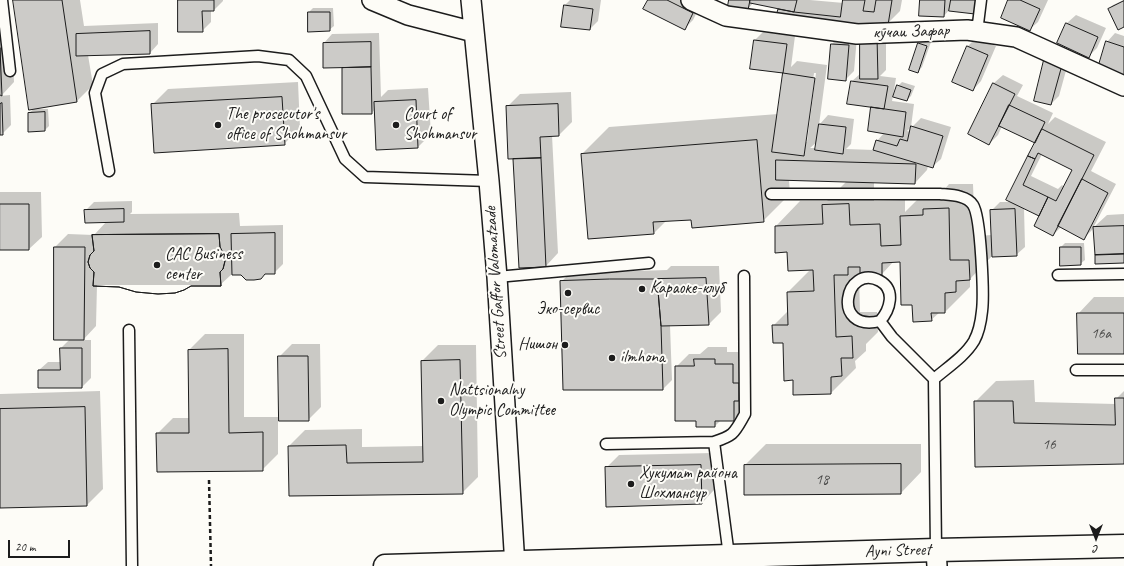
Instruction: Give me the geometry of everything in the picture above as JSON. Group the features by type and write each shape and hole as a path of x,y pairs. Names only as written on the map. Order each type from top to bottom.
{"highway":[{"name":"Ayni Street","path":"385,566 515,564 728,556 936,558 1124,546"}],"street":[{"path":"372,0 408,15 474,32"},
{"name":"Street Gaffor Valomatzade","path":"471,0 497,277 515,564"},
{"name":"кӯчаи Зафар","path":"692,0 726,16 857,34 967,30 1016,37 1124,86"}],"lane":[{"path":"2,0 10,71"},
{"path":"967,30 978,24 981,0"},
{"path":"109,171 95,93 102,74 123,64 258,56 289,60 306,76 345,159 365,177 489,181"},
{"path":"771,194 940,194 958,196 968,200 974,205 979,231 982,290 980,326 974,340 966,351 934,379"},
{"path":"497,277 649,263"},
{"path":"1058,275 1124,274"},
{"path":"606,444 714,442 730,436 737,429 745,414 744,276"},
{"path":"874,279 885,285 890,299 889,308 880,321 867,323 860,322 854,318 850,312 848,299 851,288 855,282 874,279"},
{"path":"880,321 892,337 934,379 936,558"},
{"path":"129,330 132,566"},
{"path":"1076,370 1124,370"},
{"path":"714,442 728,556"}],"path":[{"path":"210,480 211,566"}],"building":[{"path":"13,0 62,0 77,102 29,110"},
{"path":"178,0 214,0 214,11 202,11 203,32 178,32"},
{"path":"648,0 667,0 693,13 685,30 643,9"},
{"path":"729,0 750,0 748,10 728,6"},
{"path":"750,0 797,0 794,12 750,3"},
{"path":"843,0 865,0 863,11 874,12 876,0 892,0 888,25 844,26 775,19 778,9 840,17"},
{"path":"920,0 945,0 944,17 919,16"},
{"path":"951,0 977,0 975,14 949,11"},
{"path":"1008,0 1020,0 1040,9 1030,31 1001,18"},
{"path":"1124,1 1124,27 1118,30 1108,9"},
{"path":"564,5 593,9 590,30 561,27"},
{"path":"308,12 330,12 330,31 308,32"},
{"path":"1066,23 1098,37 1089,58 1057,43"},
{"path":"150,31 150,54 76,56 76,34"},
{"path":"860,37 877,37 878,79 860,79"},
{"path":"754,40 787,44 783,73 750,69"},
{"path":"1106,41 1124,47 1124,75 1098,68"},
{"path":"371,42 371,67 323,68 323,43"},
{"path":"918,43 927,46 918,73 909,70"},
{"path":"831,44 849,45 846,81 828,79"},
{"path":"967,46 988,55 973,91 952,82"},
{"path":"0,48 2,96 0,95"},
{"path":"1044,60 1062,65 1051,105 1034,101"},
{"path":"371,67 372,114 342,114 342,68"},
{"path":"783,73 815,78 804,156 772,152"},
{"path":"851,81 888,86 884,109 847,104"},
{"path":"993,83 1015,94 989,145 968,134"},
{"path":"897,85 911,90 907,101 893,97"},
{"name":"The prosecutor's office of Shohmansur","path":"282,97 285,145 154,153 151,104"},
{"name":"Court of Shohmansur","path":"416,100 418,148 376,150 374,102"},
{"path":"2,103 3,135 0,135 0,104"},
{"path":"558,104 559,136 540,137 541,158 508,159 506,106"},
{"path":"1009,105 1045,122 1035,143 999,126"},
{"path":"871,107 906,112 903,137 868,131"},
{"path":"45,112 45,131 28,132 28,113"},
{"path":"819,124 846,127 843,154 815,150"},
{"path":"911,126 943,136 933,168 873,150 876,140 897,146 900,139 907,141"},
{"path":"1042,129 1094,155 1053,236 1034,226 1048,197 1056,201 1072,170 1038,153 1035,159 1028,156"},
{"path":"757,140 764,222 692,228 691,220 653,222 654,234 588,239 581,154"},
{"path":"1028,156 1035,159 1023,185 1048,197 1039,216 1006,200"},
{"path":"541,158 546,267 519,268 513,159"},
{"path":"776,160 916,164 915,184 776,180"},
{"path":"1082,179 1108,193 1084,240 1058,226"},
{"path":"0,204 29,204 29,250 0,250"},
{"path":"849,204 850,225 880,224 881,246 901,245 900,216 923,215 923,209 949,208 950,260 969,260 970,280 956,281 956,292 945,293 945,313 931,313 932,321 913,322 912,305 901,305 900,262 882,263 882,275 860,276 860,267 848,267 848,275 834,275 836,337 852,336 853,358 841,358 842,376 831,377 831,394 793,395 793,380 784,381 783,343 773,343 772,325 788,325 787,292 814,291 813,270 788,271 787,252 775,253 775,226 823,224 822,205"},
{"path":"124,209 124,222 85,223 84,210"},
{"path":"1015,209 1017,256 992,257 990,210"},
{"path":"1124,226 1124,254 1095,255 1093,227"},
{"path":"275,233 275,274 265,274 261,279 254,280 246,280 241,275 232,275 231,234"},
{"name":"CAC Business center","path":"219,234 220,247 225,261 223,269 220,272 221,286 191,286 175,293 158,294 136,292 119,287 93,286 94,272 90,268 88,262 90,255 94,251 92,235"},
{"name":"CAC Business center","path":"219,234 220,247 225,261 223,269 220,272 221,286 191,286 175,293 158,294 136,292 119,287 93,286 94,272 90,268 88,262 90,255 94,251 92,235"},
{"path":"54,247 85,247 84,340 54,340"},
{"path":"1060,247 1081,247 1081,265 1060,266"},
{"path":"1124,254 1124,263 1095,264 1095,255"},
{"path":"706,278 709,325 661,326 657,279"},
{"name":"ilmhona","path":"657,279 661,326 663,390 563,390 560,281"},
{"path":"1077,313 1124,313 1124,354 1078,354"},
{"path":"60,348 82,348 82,388 38,388 38,370 60,370"},
{"path":"228,349 229,433 263,432 263,471 157,472 156,433 189,433 188,350"},
{"path":"278,356 308,356 309,421 279,421"},
{"path":"694,359 715,359 715,364 733,364 733,383 739,383 739,401 734,401 734,421 715,421 715,427 696,427 696,421 675,421 675,366 694,366"},
{"name":"Nattsionalny Olympic Committee","path":"460,360 463,494 289,496 288,446 346,445 347,463 423,462 421,361"},
{"path":"1115,398 1124,398 1124,464 975,467 974,401 1013,401 1014,423 1115,425"},
{"path":"85,407 87,506 0,508 0,409"},
{"path":"901,464 901,494 744,495 744,465"},
{"path":"701,465 702,504 606,507 605,467"}],"place":[{"name":"The prosecutor's office of Shohmansur","path":"218,125"},
{"name":"Court of Shohmansur","path":"396,125"},
{"name":"CAC Business center","path":"157,265"},
{"name":"Караоке-клуб","path":"642,289"},
{"name":"Эко-сервис","path":"568,293"},
{"name":"Нишон","path":"565,345"},
{"name":"ilmhona","path":"612,358"},
{"name":"Nattsionalny Olympic Committee","path":"441,401"},
{"name":"Хукумат района Шохмансур","path":"631,484"}]}
